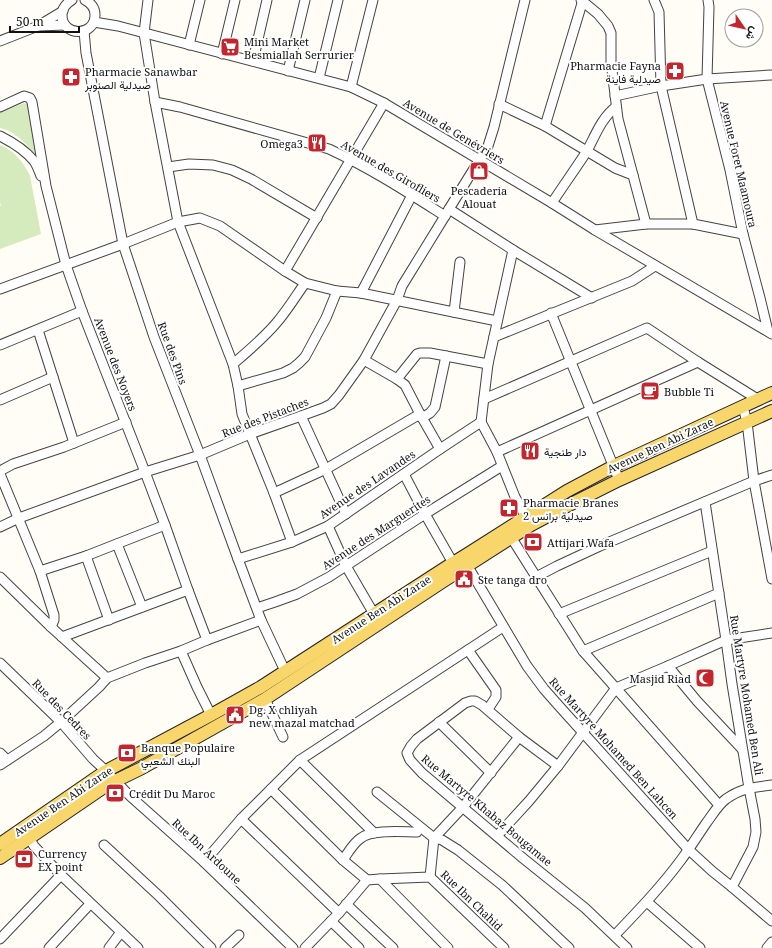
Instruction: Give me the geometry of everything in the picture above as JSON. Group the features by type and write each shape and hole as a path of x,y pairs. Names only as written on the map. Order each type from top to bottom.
{"main road":[{"name":"Avenue Ben Abi Zarae","path":"0,858 107,785 142,768 265,699 467,565 567,491 614,466 772,393"},
{"name":"Avenue Ben Abi Zarae","path":"528,521 559,510 619,480 772,411"},
{"name":"Avenue Ben Abi Zarae","path":"0,844 106,772 255,690 453,563 509,533"}],"street":[{"path":"0,41 38,26 72,0"},
{"path":"64,6 62,16 65,25 76,32 84,31 94,22 95,17 93,7 85,0"},
{"path":"148,0 144,33 155,102 178,222 233,364 242,414 292,542"},
{"path":"189,45 200,0"},
{"path":"222,54 235,0"},
{"path":"254,61 266,0"},
{"path":"288,71 305,0"},
{"path":"320,78 338,0"},
{"path":"351,87 372,0"},
{"name":"Rue des Pistaches","path":"0,527 19,518 145,472 200,455 250,434 331,404 364,360 397,300 402,286 488,146 525,0"},
{"path":"545,126 582,0 598,14 608,26 611,33 611,62 618,119 646,224"},
{"path":"654,0 658,12 661,86 693,224"},
{"name":"Avenue Foret Maamoura","path":"708,0 707,79 730,170 743,234 770,332"},
{"name":"Avenue de Genévriers","path":"94,22 118,26 351,87 384,103 655,266 770,332"},
{"path":"38,26 65,25"},
{"name":"Rue des Pins","path":"84,31 86,53 123,244 154,337 200,455 256,608 285,671"},
{"path":"615,96 661,86 707,79 771,75"},
{"name":"Avenue des Noyers","path":"0,107 22,96 28,97 32,102 46,186 66,266 82,312 126,422 207,640"},
{"name":"Avenue des Girofliers","path":"155,102 180,107 329,149 412,195 447,212 592,298"},
{"path":"285,271 384,103"},
{"path":"499,104 545,126 586,152 615,168 633,175"},
{"path":"552,203 586,152 603,122 616,107"},
{"path":"0,136 18,146 31,158 46,186"},
{"path":"168,167 189,164 213,165 232,170 251,179 317,218"},
{"path":"361,293 412,195"},
{"path":"0,290 178,222 200,218 220,226 305,283 337,291 361,293 497,321"},
{"path":"595,230 646,224 693,224 743,234"},
{"path":"513,250 488,364 481,422 497,452 515,497 528,521"},
{"path":"454,312 460,262"},
{"path":"494,337 632,281 655,266"},
{"path":"233,364 257,343 277,322 305,283"},
{"path":"238,386 283,373 299,363 304,357 326,318 337,291"},
{"path":"0,345 82,312"},
{"path":"551,313 619,480"},
{"path":"484,399 647,328 759,400"},
{"path":"38,330 74,443"},
{"path":"397,379 417,354 425,352 488,364"},
{"path":"274,493 326,469 421,416 430,413 435,407 446,356"},
{"path":"364,360 405,385 440,449"},
{"path":"497,452 698,362"},
{"path":"0,400 53,377"},
{"path":"743,407 747,422 754,481 772,579"},
{"path":"301,416 346,514"},
{"path":"0,471 13,464 74,443 126,422"},
{"name":"Avenue des Lavandes","path":"238,559 292,542 328,526 481,422"},
{"name":"Avenue des Marguerites","path":"256,608 297,594 319,583 502,466"},
{"path":"0,474 40,571 54,615 54,620 51,627"},
{"path":"404,474 453,563"},
{"path":"536,577 600,546 754,481 772,475"},
{"name":"Rue Martyre Mohamed Ben Ali","path":"705,502 756,832 753,847 732,887"},
{"path":"40,571 86,556 165,526"},
{"path":"328,526 346,566 374,614"},
{"path":"509,533 583,651 719,805"},
{"path":"117,544 142,607"},
{"path":"559,614 712,551"},
{"path":"86,556 109,620"},
{"name":"Rue Martyre Mohamed Ben Lahcen","path":"467,565 503,627 534,676 559,706 688,849 772,921"},
{"path":"0,577 51,627 107,678"},
{"path":"62,636 188,590"},
{"path":"583,651 719,593"},
{"path":"0,753 4,763 44,736 61,722 107,678 261,620"},
{"path":"204,862 241,819 300,760 503,627"},
{"path":"497,836 558,766 616,688 726,640 772,633"},
{"path":"468,650 496,690 496,697 488,709"},
{"path":"181,651 211,715"},
{"name":"Rue des Cedres","path":"0,663 61,722 92,759 106,772"},
{"path":"668,666 697,701 742,749"},
{"path":"265,699 283,737"},
{"name":"Rue Martyre Khabaz Bougamae","path":"558,766 519,737 488,709 478,702 471,701 465,703 419,736 409,749 408,754 410,760 422,773 585,908 627,948"},
{"path":"439,722 491,773"},
{"path":"430,877 434,838 463,807 519,737"},
{"path":"300,760 374,832"},
{"name":"Rue Ibn Ardoune","path":"106,772 165,829 204,862 292,948"},
{"path":"615,935 647,902 677,865 719,805 735,794 749,788 772,785"},
{"path":"271,789 343,860 367,880 305,948"},
{"path":"377,792 434,838 442,840 458,850 502,885 569,948"},
{"path":"241,819 338,913"},
{"path":"343,860 360,838 366,835 374,832 417,832"},
{"path":"29,838 34,846 61,875 138,948"},
{"path":"104,845 159,896 211,948"},
{"path":"0,939 61,875"},
{"name":"Rue Ibn Chahid","path":"367,880 430,877 504,948"},
{"path":"380,879 448,948"},
{"path":"647,902 700,948"},
{"path":"49,948 90,904"},
{"path":"346,904 393,948"},
{"path":"331,921 359,948"},
{"path":"109,948 121,932"},
{"path":"225,948 239,935"},
{"path":"767,948 772,942"}],"green space":[{"path":"24,103 27,104 37,153 35,154 15,135 0,128 0,112"},
{"path":"0,145 10,150 18,158 25,166 30,176 41,234 0,249 1,205"}],"place":[{"name":"Mini Market Besmiallah Serrurier","path":"230,47"},
{"name":"Pharmacie Fayna صيدلية فاينة","path":"675,71"},
{"name":"Pharmacie Sanawbar صيدلية الصنوبر","path":"71,77"},
{"name":"Omega3","path":"317,143"},
{"name":"Pescaderia Alouat","path":"479,171"},
{"name":"Bubble Ti","path":"650,391"},
{"name":"دار طنجية","path":"530,451"},
{"name":"Pharmacie Branes 2 صيدلية برانس","path":"509,508"},
{"name":"Attijari Wafa","path":"533,542"},
{"name":"Ste tanga dro","path":"464,579"},
{"name":"Masjid Riad","path":"705,678"},
{"name":"Dg. X chliyah new mazal matchad","path":"235,715"},
{"name":"Banque Populaire البنك الشعبي","path":"127,753"},
{"name":"Crédit Du Maroc","path":"115,793"},
{"name":"Currency EX point","path":"24,859"}]}
